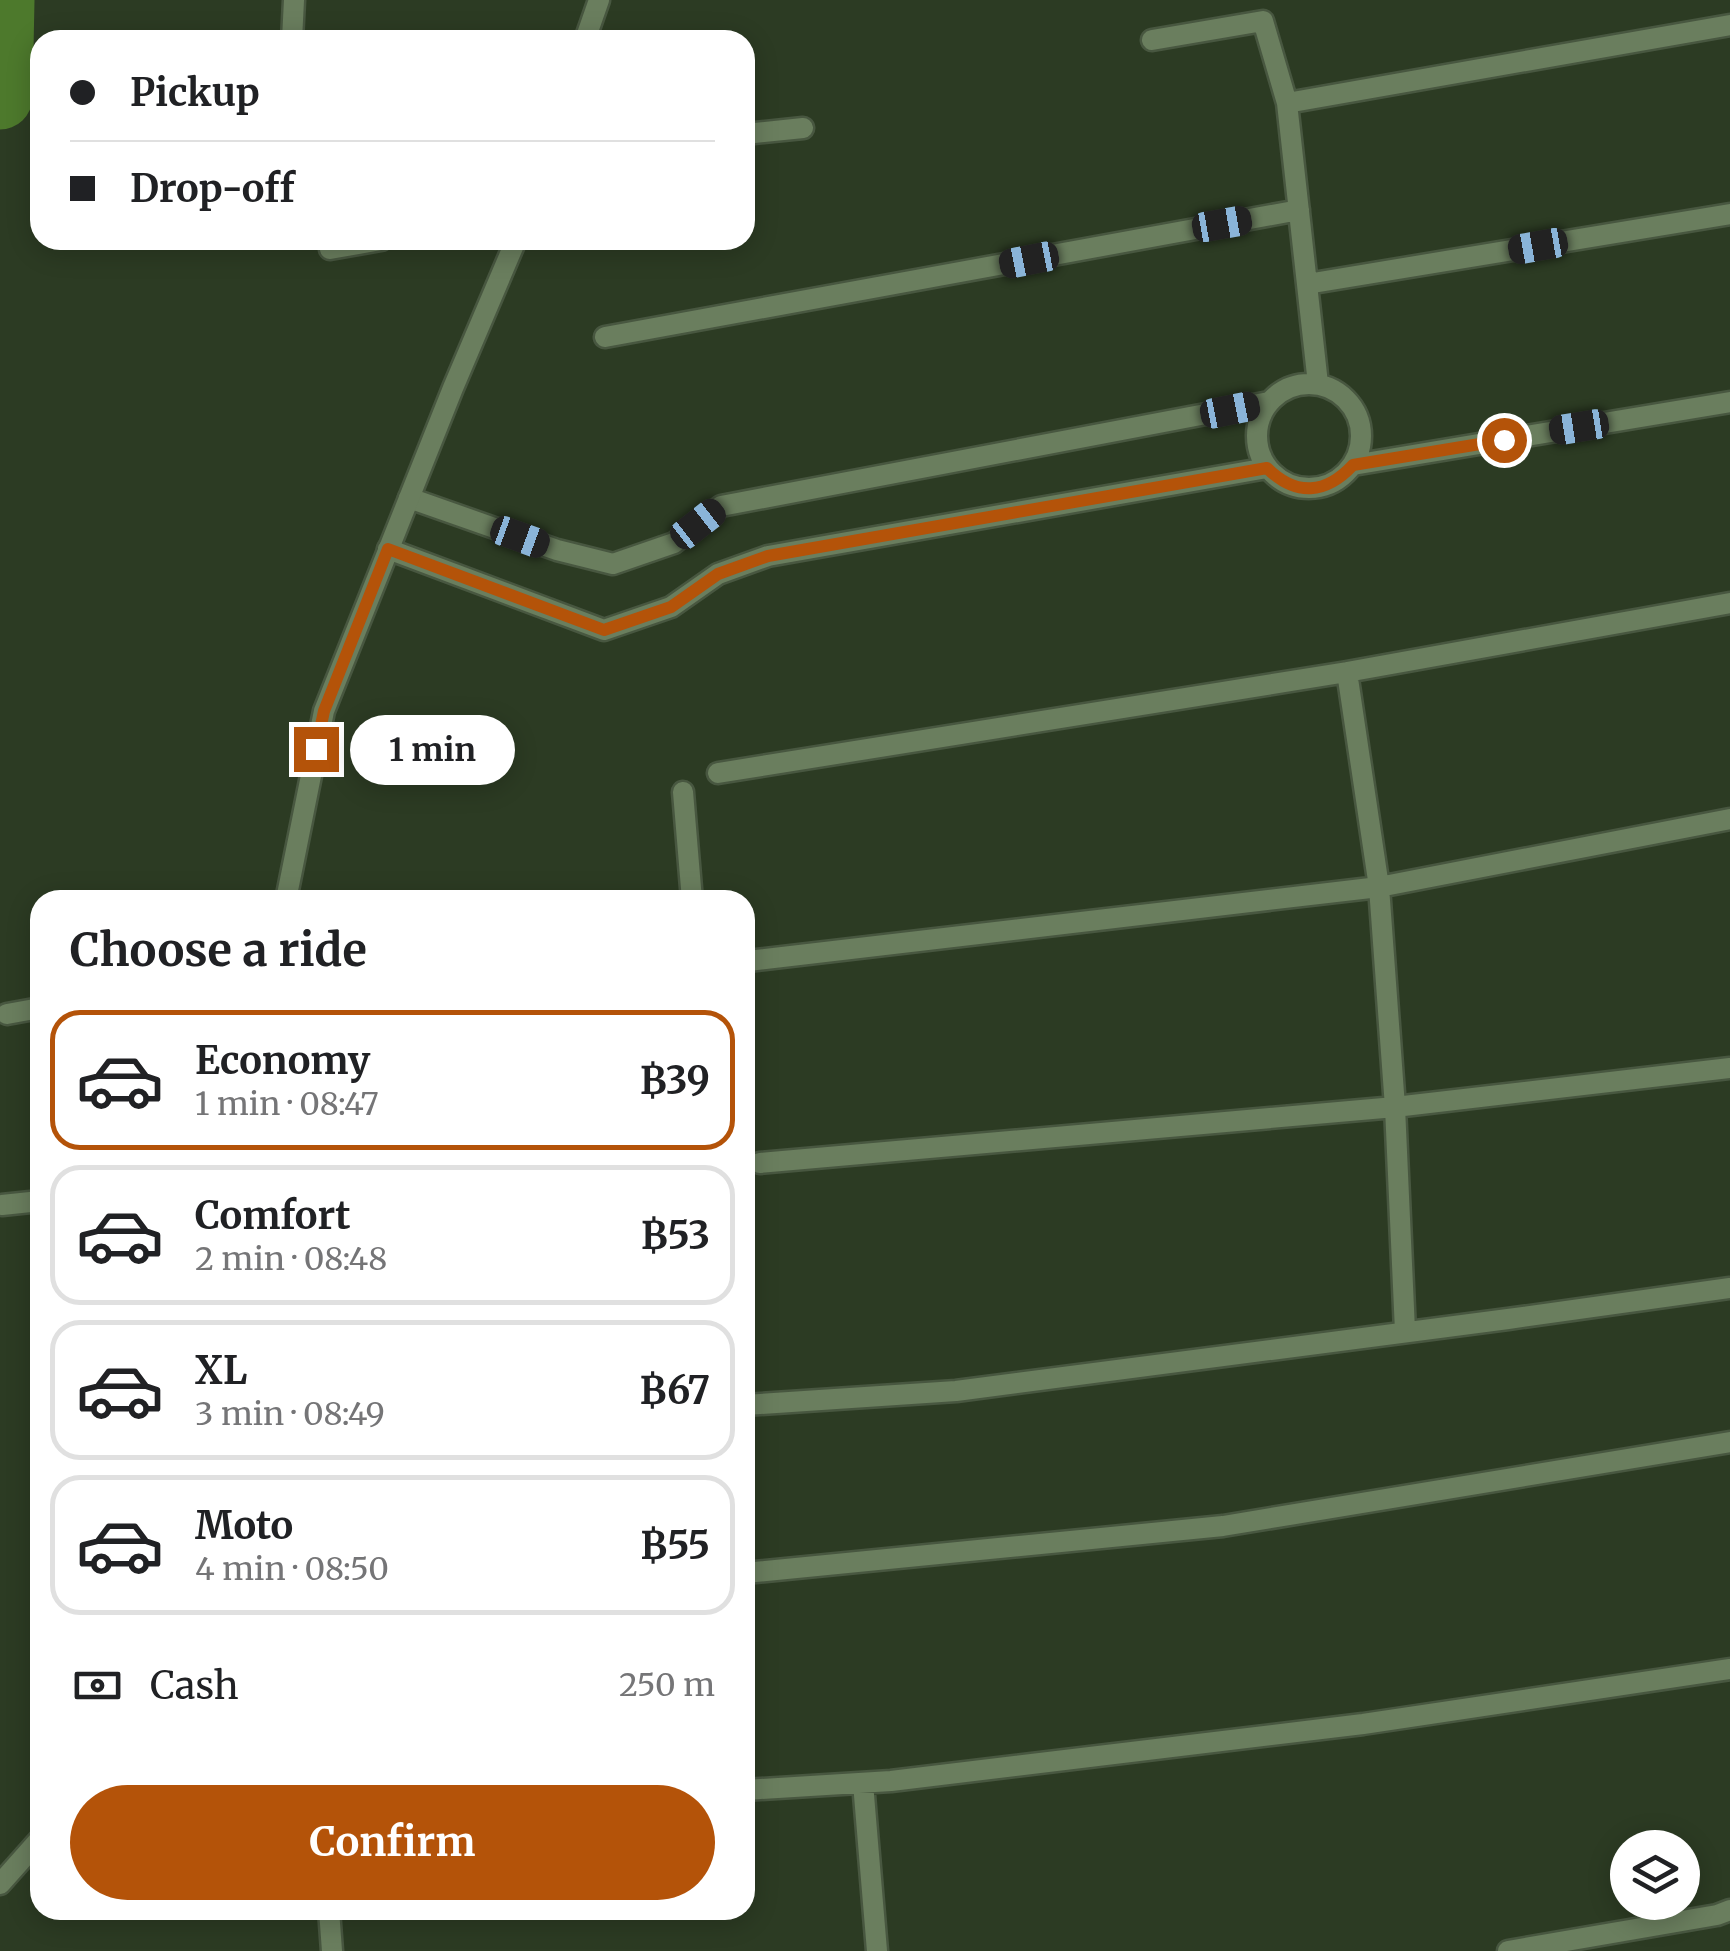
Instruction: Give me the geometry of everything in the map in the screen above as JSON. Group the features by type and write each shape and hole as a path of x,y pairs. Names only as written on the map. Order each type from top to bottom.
{"street":[{"path":"292,30 294,0"},
{"path":"590,30 600,0"},
{"path":"1152,40 1264,22 1287,103 1318,384"},
{"path":"1287,103 1730,24"},
{"path":"755,133 803,128"},
{"path":"605,337 1299,210"},
{"path":"1307,284 1730,214"},
{"path":"288,890 324,711 512,250"},
{"path":"1300,384 1318,384 1336,391 1350,402 1362,433 1353,465 1327,486 1310,489 1278,480 1258,454 1259,418 1269,402 1283,390 1300,384"},
{"path":"409,498 557,550 613,564 674,542 721,506 1269,402"},
{"path":"1353,465 1730,402"},
{"path":"388,549 604,630 671,607 718,574 768,556 1267,468"},
{"path":"718,773 1348,672 1730,603"},
{"path":"1348,672 1379,887 1395,1107 1405,1332"},
{"path":"683,792 691,890"},
{"path":"755,961 1379,887 1730,818"},
{"path":"7,1014 30,1010"},
{"path":"760,1163 1395,1107 1730,1068"},
{"path":"2,1205 30,1202"},
{"path":"755,1405 956,1391 1730,1288"},
{"path":"755,1572 1223,1526 1730,1442"},
{"path":"755,1789 864,1784 1363,1724 1730,1669"},
{"path":"864,1784 877,1951"},
{"path":"0,1884 30,1850"},
{"path":"1508,1951 1730,1910"},
{"path":"330,1920 332,1951"}],"waterway":[{"path":"0,97 2,0"}],"route":[{"path":"316,749 324,711 388,549 604,630 671,607 718,574 768,556 1267,468 1278,480 1310,489 1327,486 1353,465 1504,440"}]}
